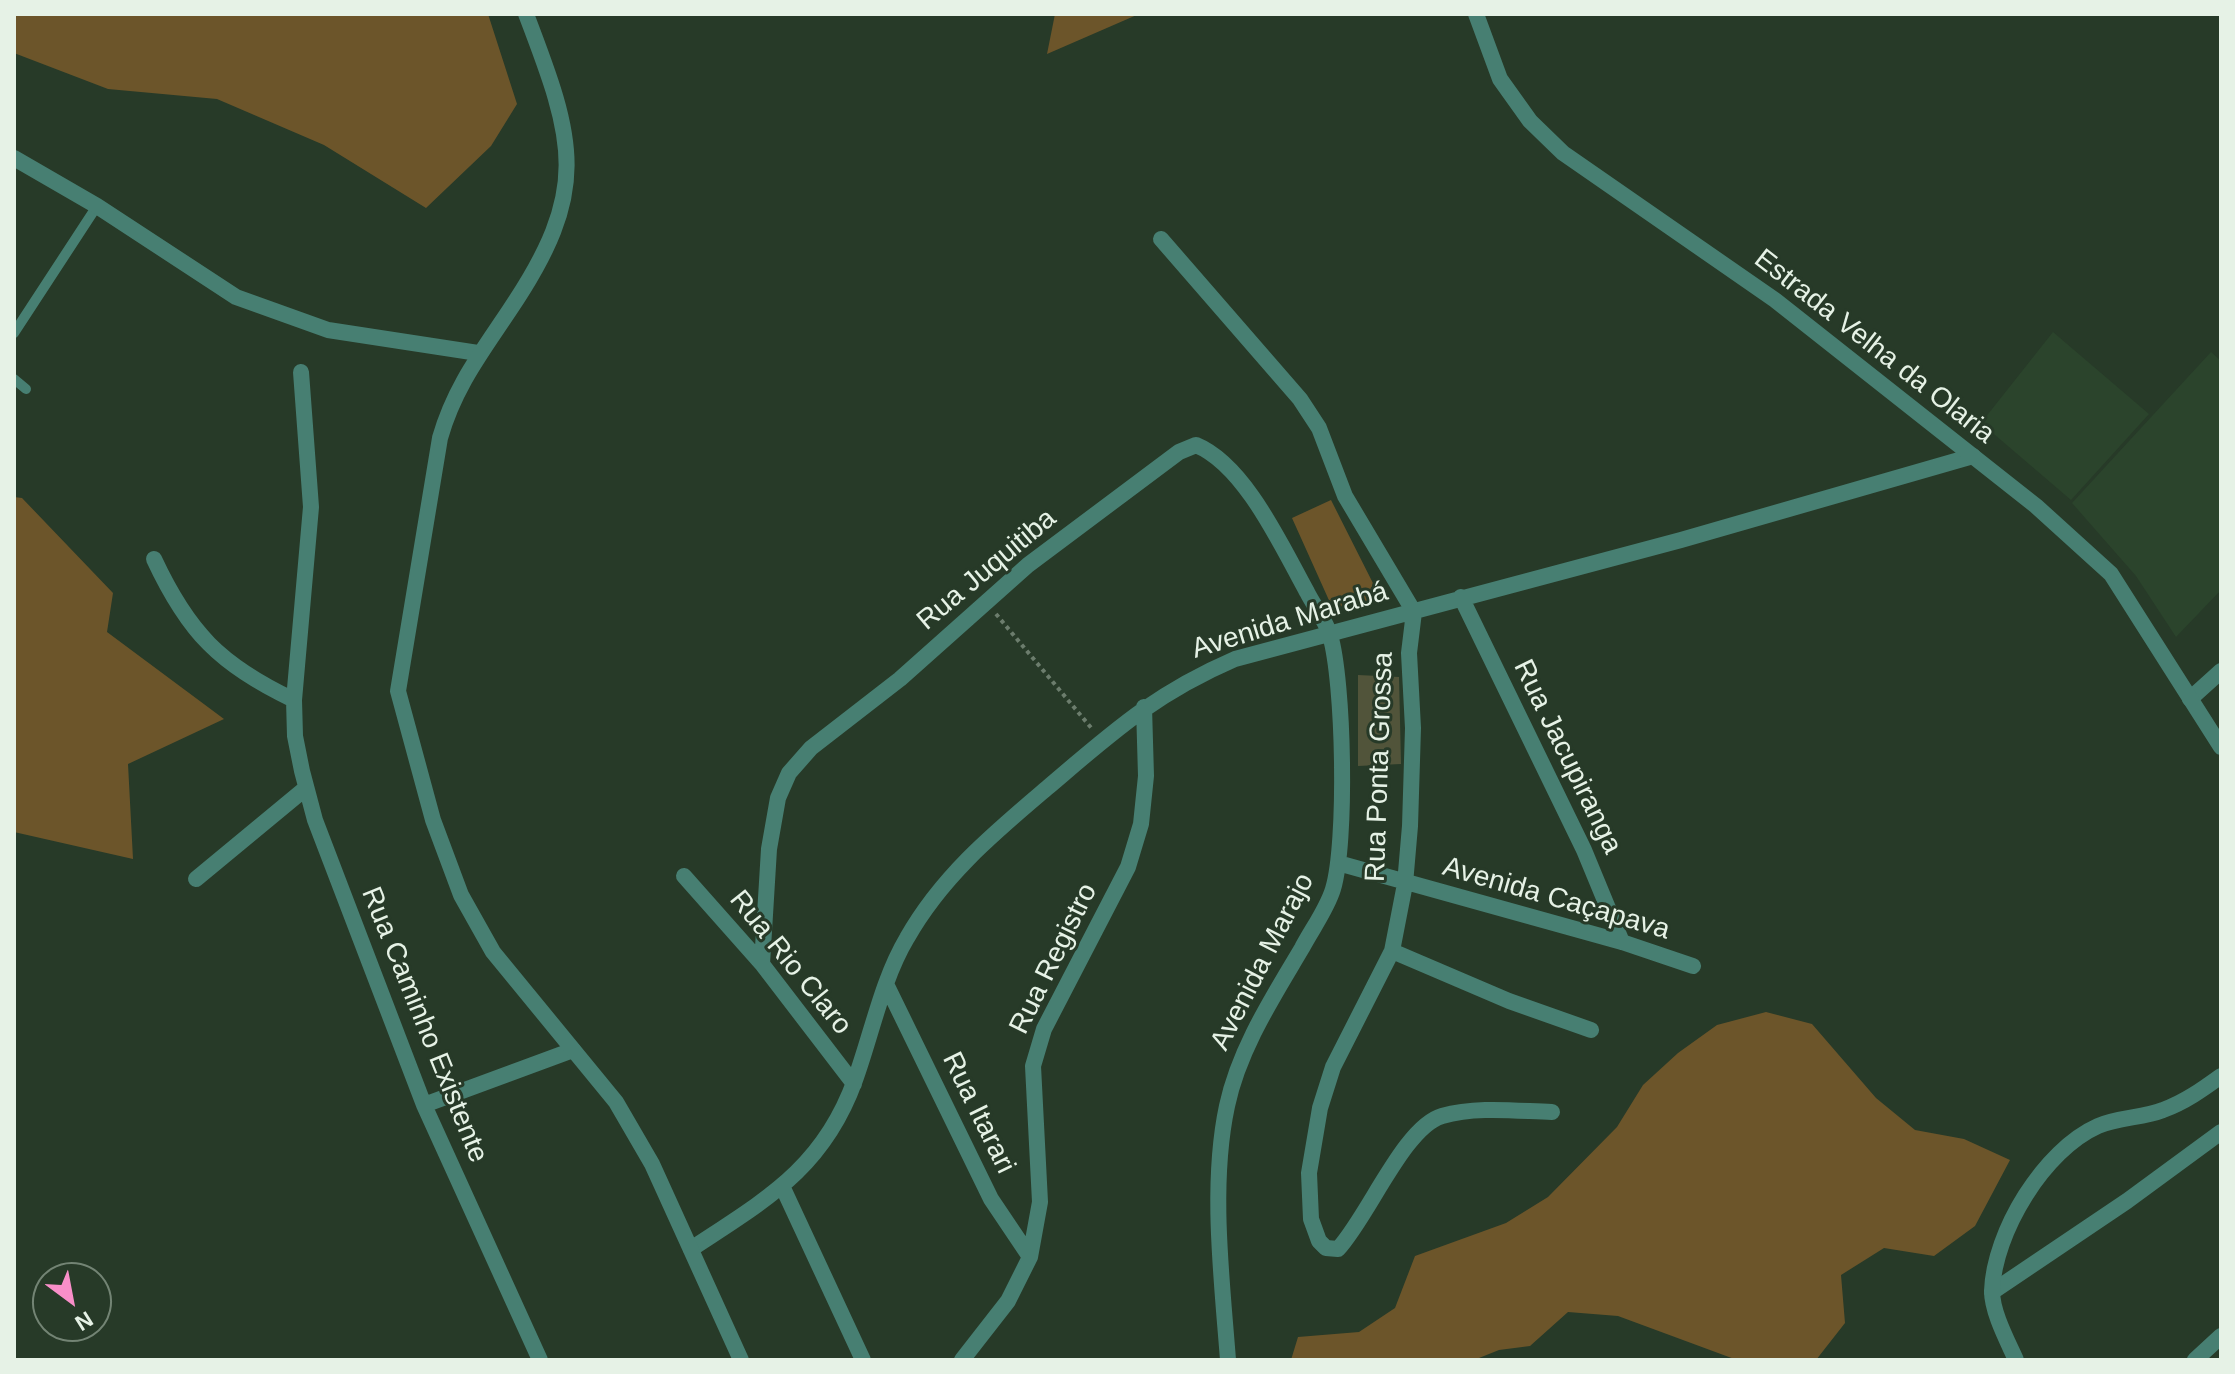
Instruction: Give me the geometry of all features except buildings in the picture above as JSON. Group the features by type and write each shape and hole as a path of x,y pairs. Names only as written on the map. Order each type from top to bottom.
{"street":[{"path":"526,14 559,98 568,151 566,185 557,226 539,265 478,353 451,400 440,438 398,691 433,820 461,895 493,952 616,1102 652,1164 741,1360"},
{"name":"Estrada Velha da Olaria","path":"1476,14 1500,79 1530,121 1563,153 1775,300 2036,506 2111,574 2221,747"},
{"path":"14,158 97,206 236,297 328,330 478,353"},
{"path":"1161,239 1300,399 1319,428 1345,496 1414,612"},
{"name":"Rua Caminho Existente","path":"301,372 311,507 294,700 295,736 306,788 315,820 424,1105 540,1360"},
{"name":"Rua Juquitiba","path":"762,964 769,849 778,798 789,773 811,748 900,679 1028,565 1179,452 1196,445 1217,456 1239,480 1278,540 1330,634"},
{"name":"Avenida Marabá","path":"691,1249 783,1188 817,1153 854,1084 905,940 973,851 1144,707 1187,680 1235,659 1681,540 1973,456"},
{"path":"154,559 173,601 193,630 244,673 294,700"},
{"name":"Rua Jacupiranga","path":"1461,597 1584,850 1622,942"},
{"name":"Rua Ponta Grossa","path":"1414,612 1409,653 1413,728 1405,884 1392,951 1333,1067 1320,1108 1309,1173 1311,1219 1319,1241 1326,1248 1338,1249 1371,1206 1414,1133 1439,1117 1472,1111 1552,1112"},
{"name":"Avenida Marajo","path":"1228,1360 1222,1275 1220,1144 1227,1103 1239,1067 1264,1012 1332,891 1338,863 1338,701 1330,634"},
{"path":"2190,699 2221,671"},
{"name":"Rua Registro","path":"962,1360 1008,1301 1030,1257 1040,1202 1033,1066 1044,1029 1086,952 1132,853 1141,824 1146,776 1144,707"},
{"path":"196,879 306,788"},
{"name":"Avenida Caçapava","path":"1338,863 1622,942 1693,966"},
{"name":"Rua Rio Claro","path":"684,876 762,964 854,1084"},
{"path":"1392,951 1509,1001 1591,1030"},
{"name":"Rua Itarari","path":"887,986 991,1199 1030,1257"},
{"path":"424,1105 573,1050"},
{"path":"2016,1360 1992,1292 2003,1245 2021,1202 2048,1164 2099,1126 2163,1110 2196,1095 2221,1076"},
{"path":"1992,1292 2127,1201 2221,1132"},
{"path":"783,1188 863,1360"},
{"path":"2195,1360 2221,1336"}],"lane":[{"path":"14,333 97,206"},
{"path":"14,379 26,389"}],"path":[{"path":"987,603 1102,741"}],"shaded area":[{"path":"14,14 488,14 517,104 491,146 426,208 324,145 217,99 108,89 14,53"},
{"path":"1055,14 1139,14 1047,54"},
{"path":"2053,332 2149,414 2071,500 1981,423"},
{"path":"2211,352 2221,361 2221,590 2176,637 2136,576 2072,503"},
{"path":"14,497 22,498 113,593 107,632 224,719 128,764 133,859 14,832"},
{"path":"1331,500 1383,603 1332,607 1292,518"},
{"path":"1766,1012 1812,1024 1876,1098 1915,1130 1964,1139 2010,1160 1975,1226 1934,1256 1884,1248 1841,1275 1845,1323 1816,1360 1737,1360 1618,1316 1568,1312 1530,1346 1499,1350 1474,1360 1291,1360 1298,1337 1359,1332 1395,1308 1415,1256 1506,1223 1548,1197 1617,1127 1643,1085 1678,1053 1717,1025"}]}
